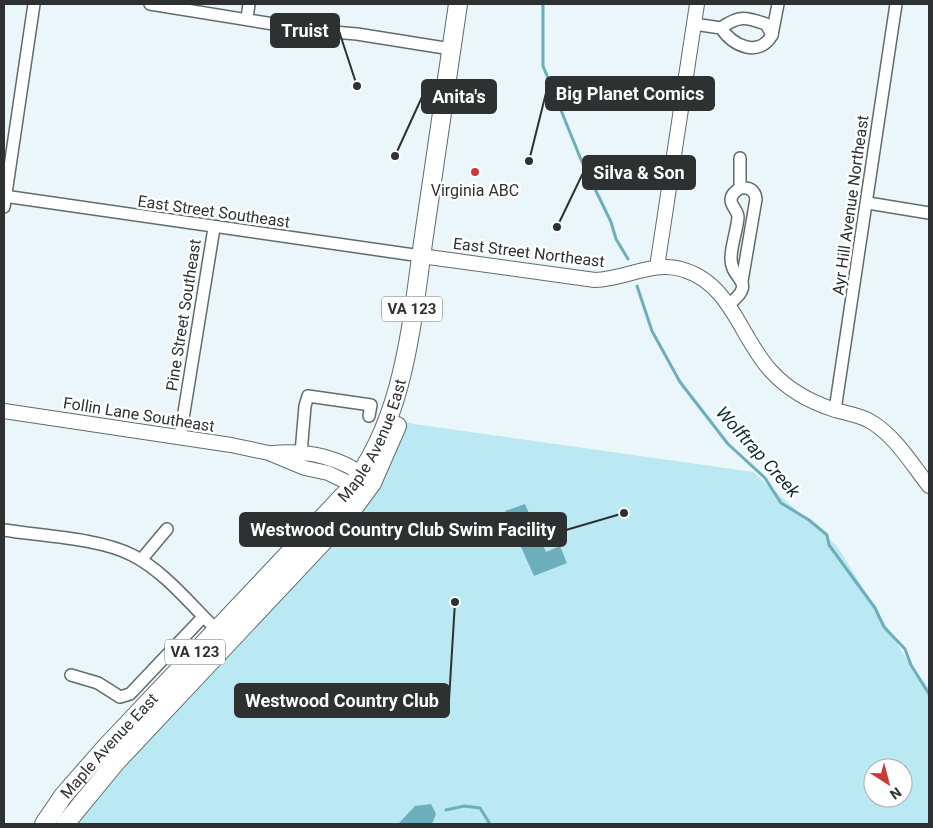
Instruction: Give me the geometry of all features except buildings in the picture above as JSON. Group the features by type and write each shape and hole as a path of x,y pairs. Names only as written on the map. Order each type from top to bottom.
{"main road":[{"name":"Maple Avenue East","path":"44,824 83,772 216,630 362,480 382,432 404,366 458,4"},
{"name":"VA 123","path":"65,824 116,762 332,535 362,480"}],"street":[{"path":"4,200 34,4"},
{"path":"150,4 452,49"},
{"path":"247,18 249,4"},
{"path":"657,267 697,4"},
{"path":"721,28 728,40 739,46 757,47 768,42 772,35 778,4"},
{"name":"Ayr Hill Avenue Northeast","path":"835,410 868,203 896,4"},
{"path":"694,24 721,28 733,19 748,18 766,24 772,35"},
{"path":"740,158 740,188"},
{"path":"728,304 740,294 753,220 755,194 750,189 740,188 732,195 731,200 738,218 731,260 742,281"},
{"name":"East Street Southeast","path":"4,200 421,256"},
{"path":"868,203 929,213"},
{"path":"738,218 753,220"},
{"name":"Pine Street Southeast","path":"180,437 214,228"},
{"name":"East Street Northeast","path":"421,256 595,280 622,277 657,267 671,267 696,275 718,291 770,371 799,395 835,410 862,418 880,428 899,448 929,486"},
{"path":"301,453 305,406 308,396 371,405 369,416"},
{"name":"Follin Lane Southeast","path":"4,411 180,437 269,453 301,453 336,460 362,480"},
{"name":"Follin Lane Southeast","path":"269,453 305,468 362,480"},
{"path":"142,560 167,529"},
{"path":"4,530 114,548 142,560 229,642"},
{"path":"71,675 98,683 120,698 130,694 203,617"}],"shaded area":[{"path":"399,419 414,424 753,472 837,546 908,661 929,688 929,824 65,824"},
{"path":"525,504 546,552 560,546 567,563 534,576 505,511"},
{"path":"431,804 436,814 432,824 398,824 415,806"}],"waterway":[{"name":"Wolftrap Creek","path":"543,4 543,66 582,162 611,222 616,239 628,259"},
{"name":"Wolftrap Creek","path":"637,286 652,331 680,382 728,444 765,478 781,503 809,520 827,535 829,545 875,608 884,627 905,649 911,665 929,694"},
{"path":"446,810 464,806 480,808 490,824"}],"place":[{"name":"Truist","path":"357,86"},
{"name":"Anita's","path":"395,156"},
{"name":"Big Planet Comics","path":"529,161"},
{"name":"Virginia ABC","path":"475,172"},
{"name":"Silva & Son","path":"557,227"},
{"name":"Westwood Country Club Swim Facility","path":"624,513"},
{"name":"Westwood Country Club","path":"455,602"}]}
